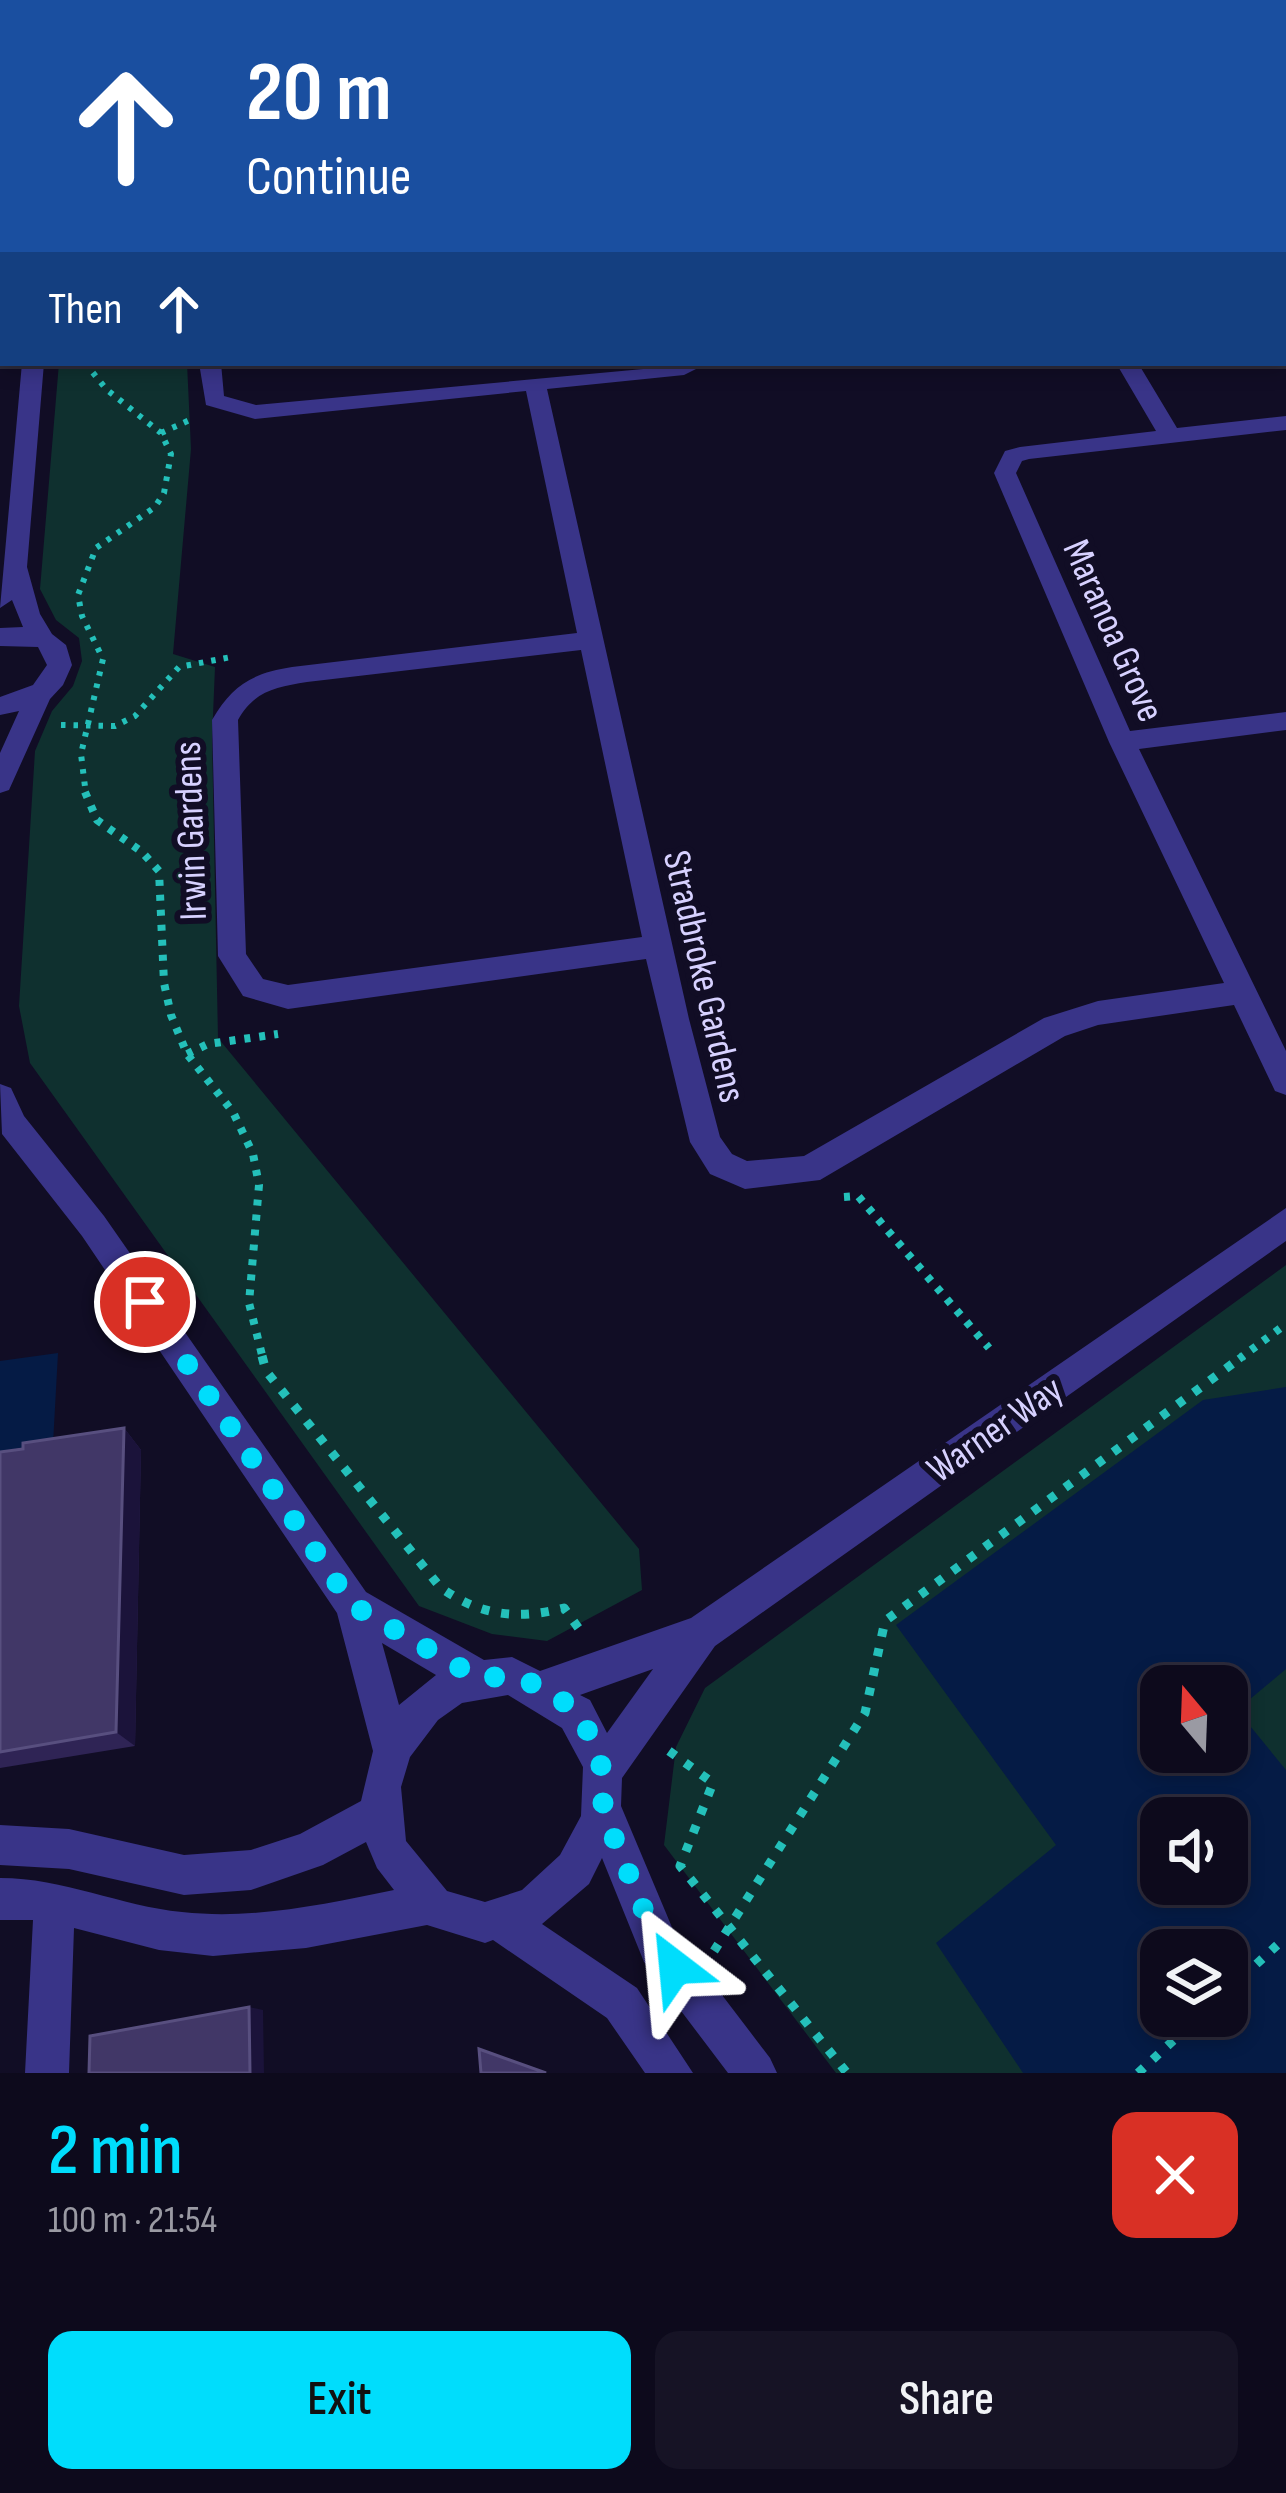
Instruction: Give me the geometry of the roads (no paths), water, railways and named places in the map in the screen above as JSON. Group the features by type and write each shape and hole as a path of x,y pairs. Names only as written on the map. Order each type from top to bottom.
{"street":[{"path":"0,600 15,567 33,366"},
{"path":"210,366 214,400 255,412 690,366"},
{"path":"1129,366 1170,436"},
{"name":"Stradbroke Gardens","path":"535,386 698,1118 721,1164 745,1175 778,1176 814,1167 1055,1027 1098,1013 1244,992"},
{"name":"Maranoa Grove","path":"1286,423 1028,452 1013,456 1005,473 1122,742 1286,1082"},
{"path":"0,431 28,429"},
{"path":"0,706 39,695 51,685 62,663 60,652 41,637 28,614 15,567"},
{"path":"0,637 41,637"},
{"name":"Irwin Gardens","path":"594,640 307,673 262,681 237,695 225,720 232,956 253,988 287,997 657,946"},
{"path":"0,784 39,695"},
{"path":"1122,742 1286,722"},
{"path":"0,1096 14,1125 93,1226 352,1605 392,1750"},
{"name":"Warner Way","path":"545,1688 702,1633 1286,1223"},
{"path":"352,1605 478,1678"},
{"name":"Warner Way","path":"603,1791 702,1633"},
{"path":"603,1791 591,1850 568,1883 537,1908 500,1920 463,1918 429,1904 405,1879 387,1848 380,1812 392,1750 413,1717 443,1692 478,1678 512,1676 545,1688 572,1708 592,1737 603,1791 659,1947 755,2073"},
{"path":"0,1845 69,1850 184,1875 206,1874 250,1870 309,1850 380,1812"},
{"path":"0,1899 54,1904 178,1934 252,1935 429,1904"},
{"path":"46,2073 54,1904"},
{"path":"500,1920 622,2002 671,2073"}],"water":[{"path":"58,1353 53,1444 0,1452 0,1361"},
{"path":"1286,1387 1286,1669 1248,1701 1248,1665 1140,1665 1140,1773 1248,1773 1248,1723 1286,1770 1286,2073 1023,2073 936,1943 1056,1845 896,1625 1203,1400"}]}
